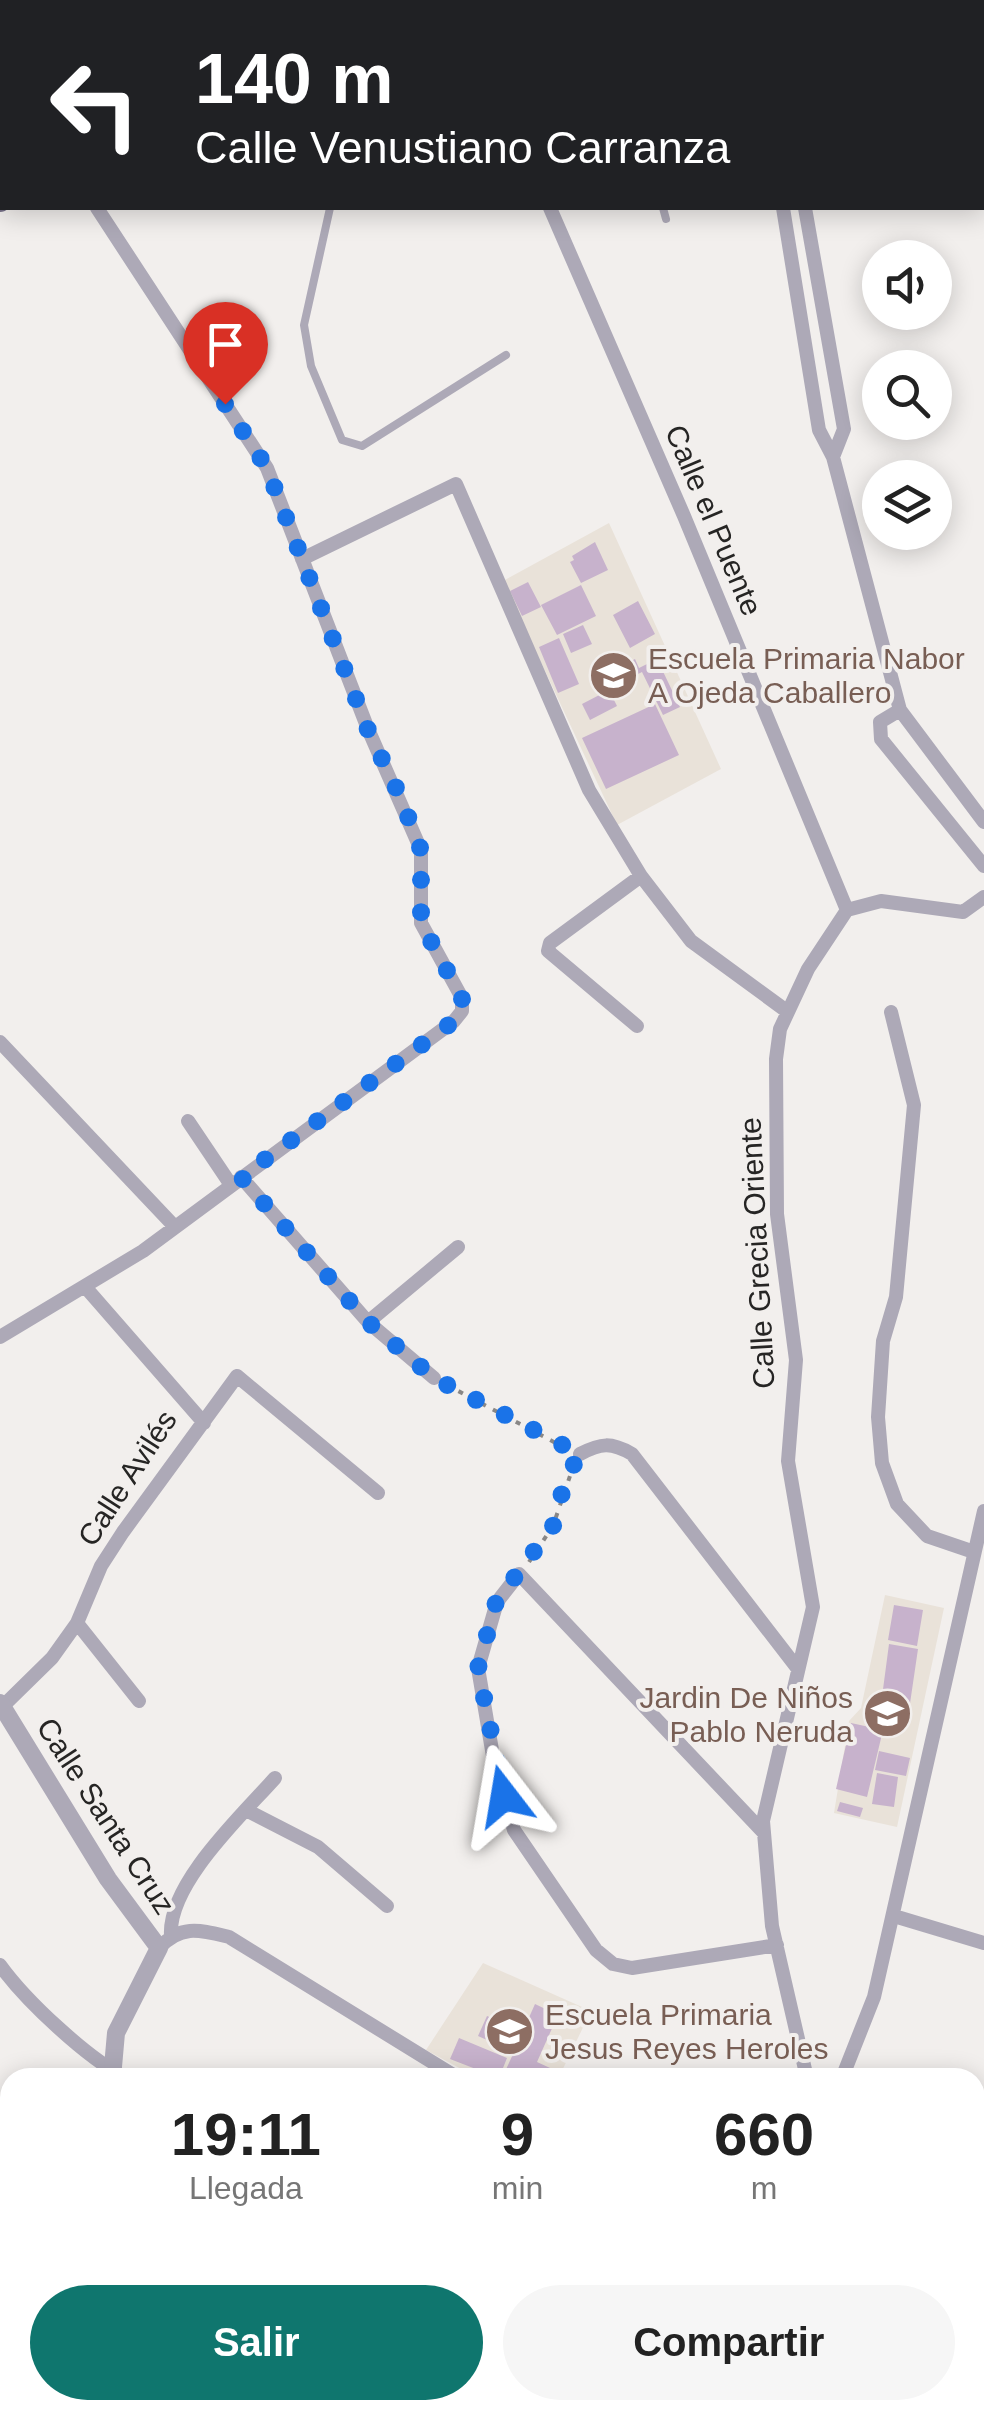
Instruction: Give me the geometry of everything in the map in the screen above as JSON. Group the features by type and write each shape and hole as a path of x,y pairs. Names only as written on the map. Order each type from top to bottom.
{"street":[{"path":"3,1329 87,1288 175,1228 454,1021 462,1011 462,998 421,923 421,850 267,468 98,210"},
{"name":"Calle el Puente","path":"551,210 684,516 847,910"},
{"path":"783,210 819,430 832,458 900,710 984,822"},
{"path":"805,210 844,430 832,458"},
{"path":"302,559 456,484 588,790 641,876 691,941 788,1012"},
{"path":"900,710 880,722 881,739 984,866"},
{"path":"636,1026 548,951 550,943 641,876"},
{"path":"847,910 881,902 963,912 984,897"},
{"name":"Calle Grecia Oriente","path":"805,2068 777,1945 763,1821 813,1607 788,1461 796,1360 777,1214 776,1059 788,1012 808,970 847,910"},
{"path":"891,1012 914,1104 896,1297 883,1340 878,1417 882,1463 897,1504 927,1536 974,1552"},
{"path":"0,1042 175,1228"},
{"path":"188,1121 236,1181 368,1322 434,1378"},
{"path":"368,1322 458,1247"},
{"name":"Calle Avilés","path":"1,1705 52,1658 78,1623 116,1544 204,1423 87,1288"},
{"path":"204,1423 237,1376 378,1493"},
{"path":"580,1454 600,1444 615,1444 632,1454 798,1670"},
{"path":"846,2068 874,1997 984,1511"},
{"path":"764,1834 519,1574 496,1602 478,1668 494,1762 514,1830 596,1950 613,1964 632,1968 777,1945"},
{"path":"78,1623 139,1700"},
{"name":"Calle Santa Cruz","path":"1,1705 108,1879 165,1941 116,2032 113,2068"},
{"path":"165,1941 174,1904 275,1778"},
{"path":"246,1810 318,1847 386,1906"},
{"path":"894,1916 984,1944"},
{"path":"165,1941 194,1928 229,1937 442,2068"},
{"path":"0,1965 30,2000 104,2068"}],"lane":[{"path":"330,210 304,325 311,366 342,440 362,446 506,356"},
{"path":"663,210 666,219"}],"path":[{"path":"434,1378 580,1454 566,1478 553,1526 519,1574"}],"shaded area":[{"name":"Escuela Primaria Nabor A Ojeda Caballero","path":"609,523 721,769 617,825 503,581"},
{"name":"Jardin De Niños Pablo Neruda","path":"885,1595 944,1608 897,1827 834,1813 849,1721 861,1708"},
{"name":"Escuela Primaria Jesus Reyes Heroles","path":"483,1963 591,2011 563,2068 459,2068 426,2050"}],"building":[{"path":"595,542 608,570 581,583 570,562 574,560 572,556"},
{"path":"528,582 541,607 522,616 510,591"},
{"path":"581,585 596,616 557,635 541,605"},
{"path":"638,601 655,634 630,648 613,615"},
{"path":"583,625 592,644 571,653 563,634"},
{"path":"559,638 579,684 558,693 539,647"},
{"path":"635,659 639,668 657,659 680,707 663,715 642,672 628,679 621,666"},
{"path":"609,690 617,706 590,720 582,704"},
{"path":"655,704 679,755 606,789 582,738"},
{"path":"894,1605 923,1610 917,1646 888,1640"},
{"path":"889,1644 918,1649 908,1717 880,1712"},
{"path":"851,1723 883,1730 867,1797 836,1789"},
{"path":"879,1751 910,1758 906,1776 875,1770"},
{"path":"877,1773 898,1777 894,1807 872,1804"},
{"path":"840,1802 863,1808 860,1817 837,1811"},
{"path":"535,2004 558,2015 537,2062 550,2068 507,2068 514,2052 478,2036 487,2016 523,2031"},
{"path":"459,2038 507,2058 503,2068 473,2068 450,2059"}],"place":[{"name":"Escuela Primaria Nabor A Ojeda Caballero","path":"613,675"},
{"name":"Jardin De Niños Pablo Neruda","path":"888,1714"},
{"name":"Escuela Primaria Jesus Reyes Heroles","path":"510,2031"}],"route":[{"path":"225,404 267,468 368,730 400,796 421,850 421,923 462,998 462,1011 454,1021 241,1177 368,1322 434,1378 580,1454 566,1478 553,1526 496,1602 478,1668 494,1762 504,1796"}]}
